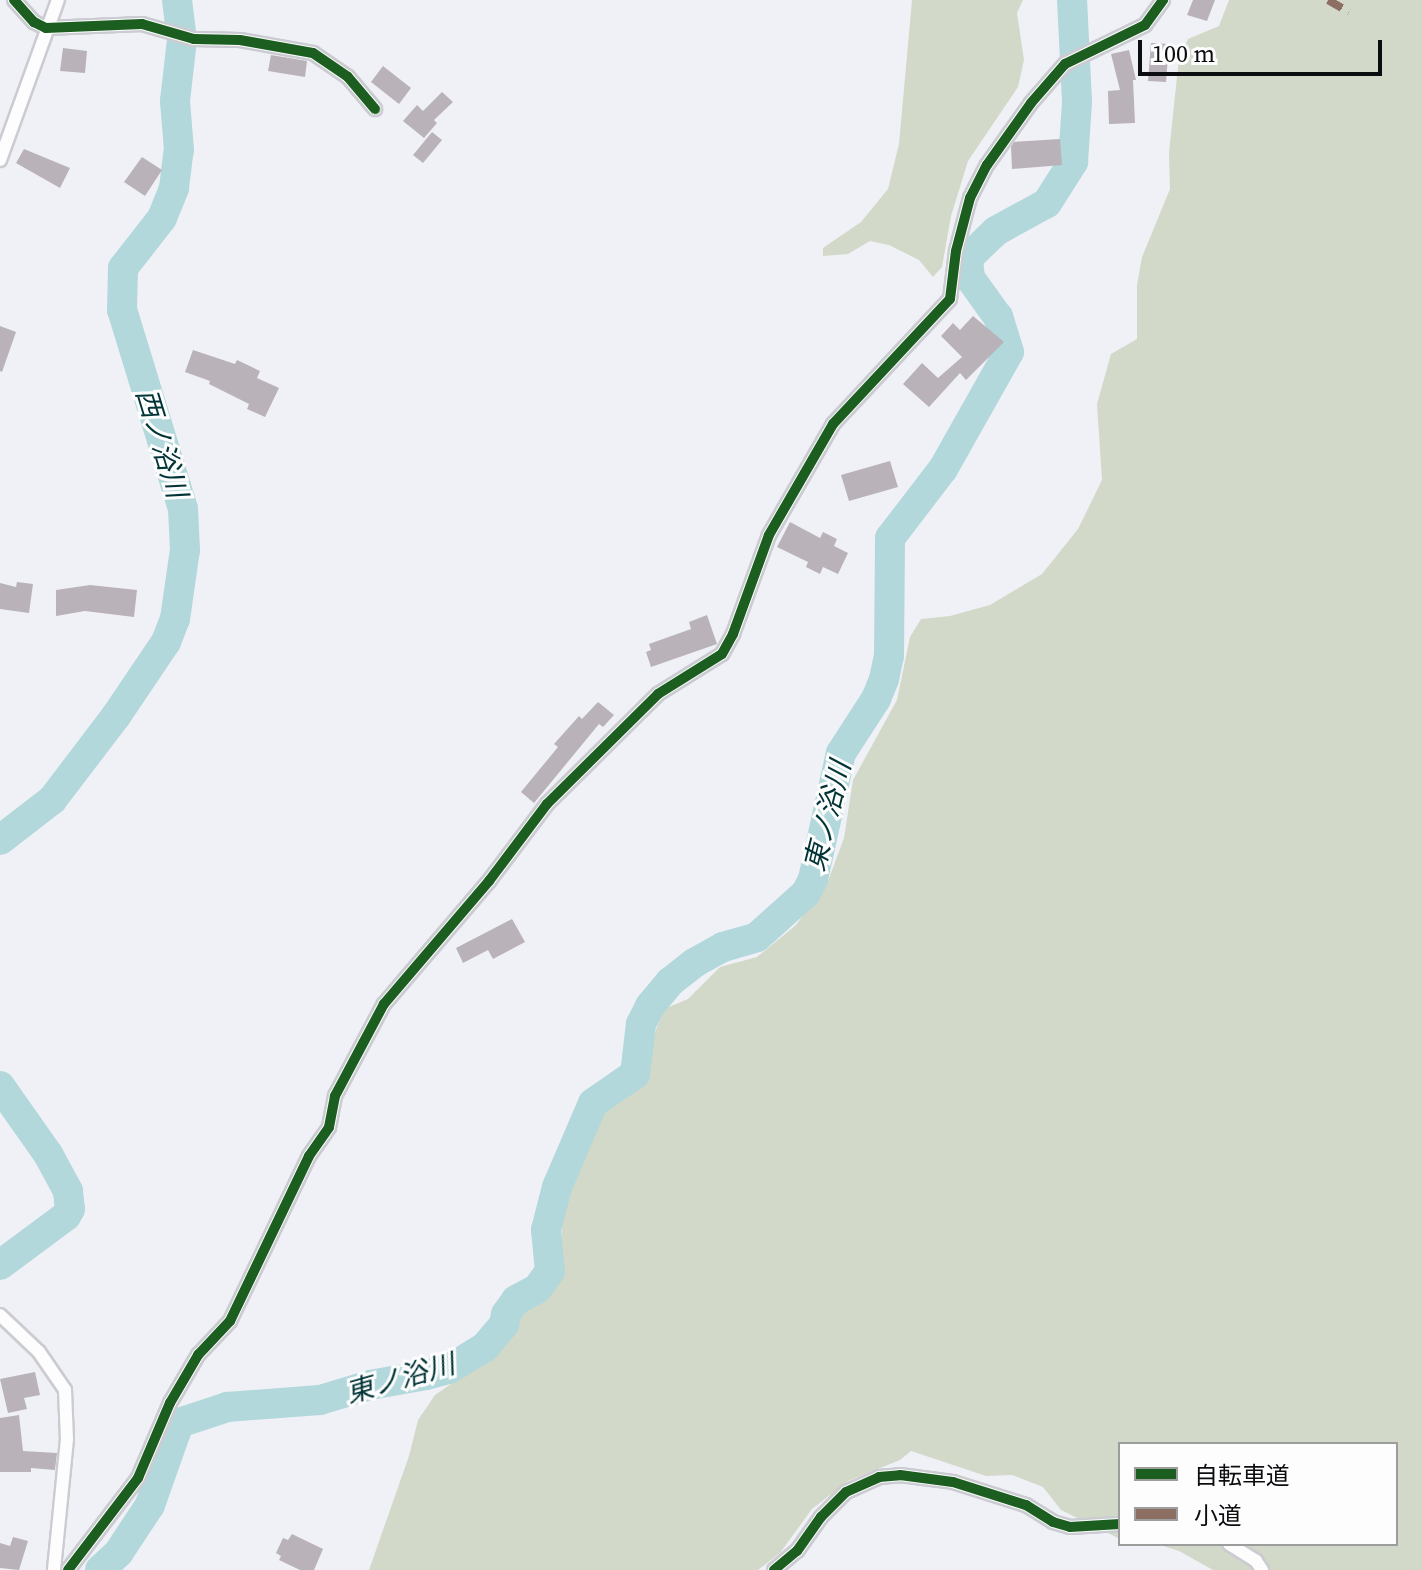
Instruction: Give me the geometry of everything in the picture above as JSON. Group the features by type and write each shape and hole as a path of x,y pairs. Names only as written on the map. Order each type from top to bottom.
{"street":[{"path":"14,0 34,22 46,28 142,24 194,39 228,39 313,53 348,77 375,109"},
{"path":"0,160 58,0"},
{"path":"68,1570 138,1478 170,1403 198,1355 230,1321 309,1156 329,1127 335,1096 384,1004 489,881 547,804 658,694 722,654 733,634 769,535 833,424 950,299 956,251 970,198 996,152 1065,64 1145,25 1163,0"},
{"path":"0,1315 39,1352 65,1390 67,1439 54,1570"},
{"path":"774,1570 797,1551 821,1517 846,1492 879,1477 900,1475 953,1482 1026,1505 1053,1522 1070,1527 1118,1524"},
{"path":"1232,1546 1256,1561 1262,1570"}],"green space":[{"path":"912,0 1023,0 1017,13 1024,60 1018,87 968,161 951,216 942,267 933,277 919,260 889,245 870,241 848,254 823,256 823,248 861,222 888,189 899,144"},
{"path":"1229,0 1422,0 1422,1570 1213,1570 1163,1546 1398,1546 1398,1442 1118,1442 1118,1538 1061,1510 1043,1487 1012,1475 986,1476 911,1451 900,1460 848,1481 812,1509 780,1553 758,1570 369,1570 409,1456 418,1420 435,1395 484,1361 503,1341 517,1313 549,1293 559,1278 564,1195 587,1127 609,1103 635,1084 664,1009 688,999 720,967 757,957 796,925 828,881 844,838 853,780 897,700 910,637 921,619 950,616 990,605 1042,574 1078,529 1102,480 1097,404 1111,354 1137,339 1137,285 1142,257 1170,189 1169,152 1179,58 1188,39 1219,26"}],"building":[{"path":"1193,0 1215,0 1207,21 1187,15"},
{"path":"1151,43 1169,44 1166,82 1148,81"},
{"path":"63,48 87,51 85,73 60,71"},
{"path":"1129,50 1136,80 1133,80 1135,123 1109,124 1108,91 1120,90 1111,54"},
{"path":"271,55 307,61 305,77 268,71"},
{"path":"383,66 411,88 399,104 371,82"},
{"path":"442,92 453,102 434,120 437,123 424,138 403,121 417,105 423,111"},
{"path":"432,132 442,140 423,163 413,155"},
{"path":"1060,139 1062,165 1012,169 1011,147 1014,142"},
{"path":"24,149 70,168 60,188 16,163"},
{"path":"142,157 162,170 145,196 124,182"},
{"path":"973,316 1004,342 966,380 960,373 929,407 903,384 922,363 938,378 962,357 941,336 953,323 960,330"},
{"path":"0,326 16,332 2,372 0,371"},
{"path":"193,350 235,364 237,360 260,371 257,378 279,388 265,417 247,409 249,404 209,384 210,381 185,372"},
{"path":"890,461 898,487 849,501 841,475"},
{"path":"790,522 820,538 823,532 837,539 834,546 848,553 838,574 823,567 820,574 806,567 808,562 777,547"},
{"path":"17,582 33,584 29,613 0,609 0,583 16,587"},
{"path":"90,585 137,590 134,617 85,611 56,616 56,590"},
{"path":"707,615 717,644 651,667 646,652 651,650 649,644 691,629 689,622"},
{"path":"598,702 614,715 603,727 599,724 534,803 521,792 558,747 554,744 579,716 582,719"},
{"path":"512,919 525,942 493,959 488,950 463,963 456,948"},
{"path":"35,1372 40,1395 24,1398 27,1409 8,1413 0,1379"},
{"path":"19,1415 23,1451 57,1453 55,1470 31,1468 31,1472 0,1472 0,1418"},
{"path":"292,1534 323,1549 314,1570 300,1570 279,1560 281,1556 276,1553 283,1538 288,1540"},
{"path":"13,1537 28,1541 19,1570 0,1568 0,1543 10,1546"}],"waterway":[{"name":"西ノ浴川","path":"0,840 52,800 116,716 166,642 175,619 185,550 183,509 122,310 123,268 162,218 174,188 179,150 175,101 182,40 177,0"},
{"name":"東ノ浴川","path":"100,1570 119,1552 150,1505 179,1423 227,1407 320,1400 370,1385 426,1375 449,1369 485,1347 504,1324 506,1314 516,1300 537,1289 550,1271 546,1230 557,1187 593,1103 635,1074 641,1024 650,1006 670,982 694,963 723,947 757,937 806,893 813,879 841,753 876,699 884,679 889,656 890,538 943,469 1009,352 998,317 970,278 968,258 996,231 1047,203 1073,162 1077,101 1072,0"},
{"name":"西ノ浴川","path":"0,1086 48,1154 68,1191 70,1209 66,1216 0,1265"}],"marked path":[{"path":"1328,0 1349,12"}],"cycle path":[{"path":"14,0 34,22 46,28 142,24 194,39 240,40 313,53 348,77 375,109"},
{"path":"68,1570 138,1478 170,1403 198,1355 230,1321 309,1156 329,1127 335,1096 384,1004 489,881 547,804 658,694 722,654 733,634 769,535 833,424 950,299 956,251 970,198 987,165 1031,103 1065,64 1145,25 1163,0"},
{"path":"774,1570 797,1551 821,1517 846,1492 879,1477 900,1475 953,1482 1026,1505 1053,1522 1070,1527 1118,1524"}]}
